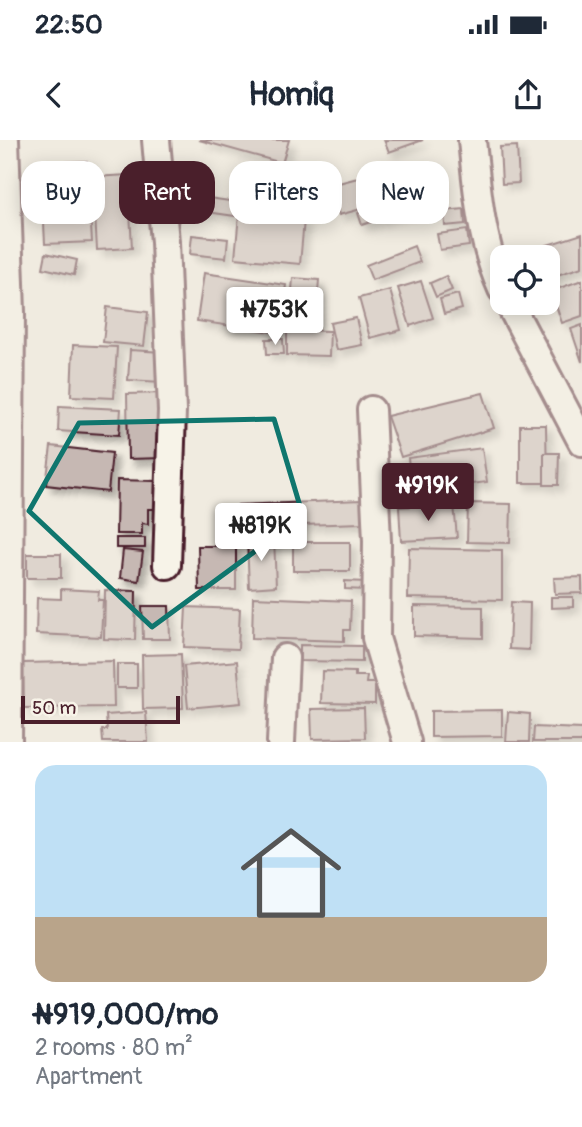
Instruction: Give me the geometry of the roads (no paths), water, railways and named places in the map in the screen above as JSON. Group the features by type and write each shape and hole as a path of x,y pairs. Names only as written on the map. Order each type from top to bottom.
{"street":[{"path":"5,140 11,312 8,742"},
{"path":"156,140 165,242 172,411 167,565"},
{"path":"472,140 479,204 490,253"},
{"path":"515,315 582,442"},
{"path":"371,410 377,541 376,638 407,742"},
{"path":"281,742 285,658"}]}
